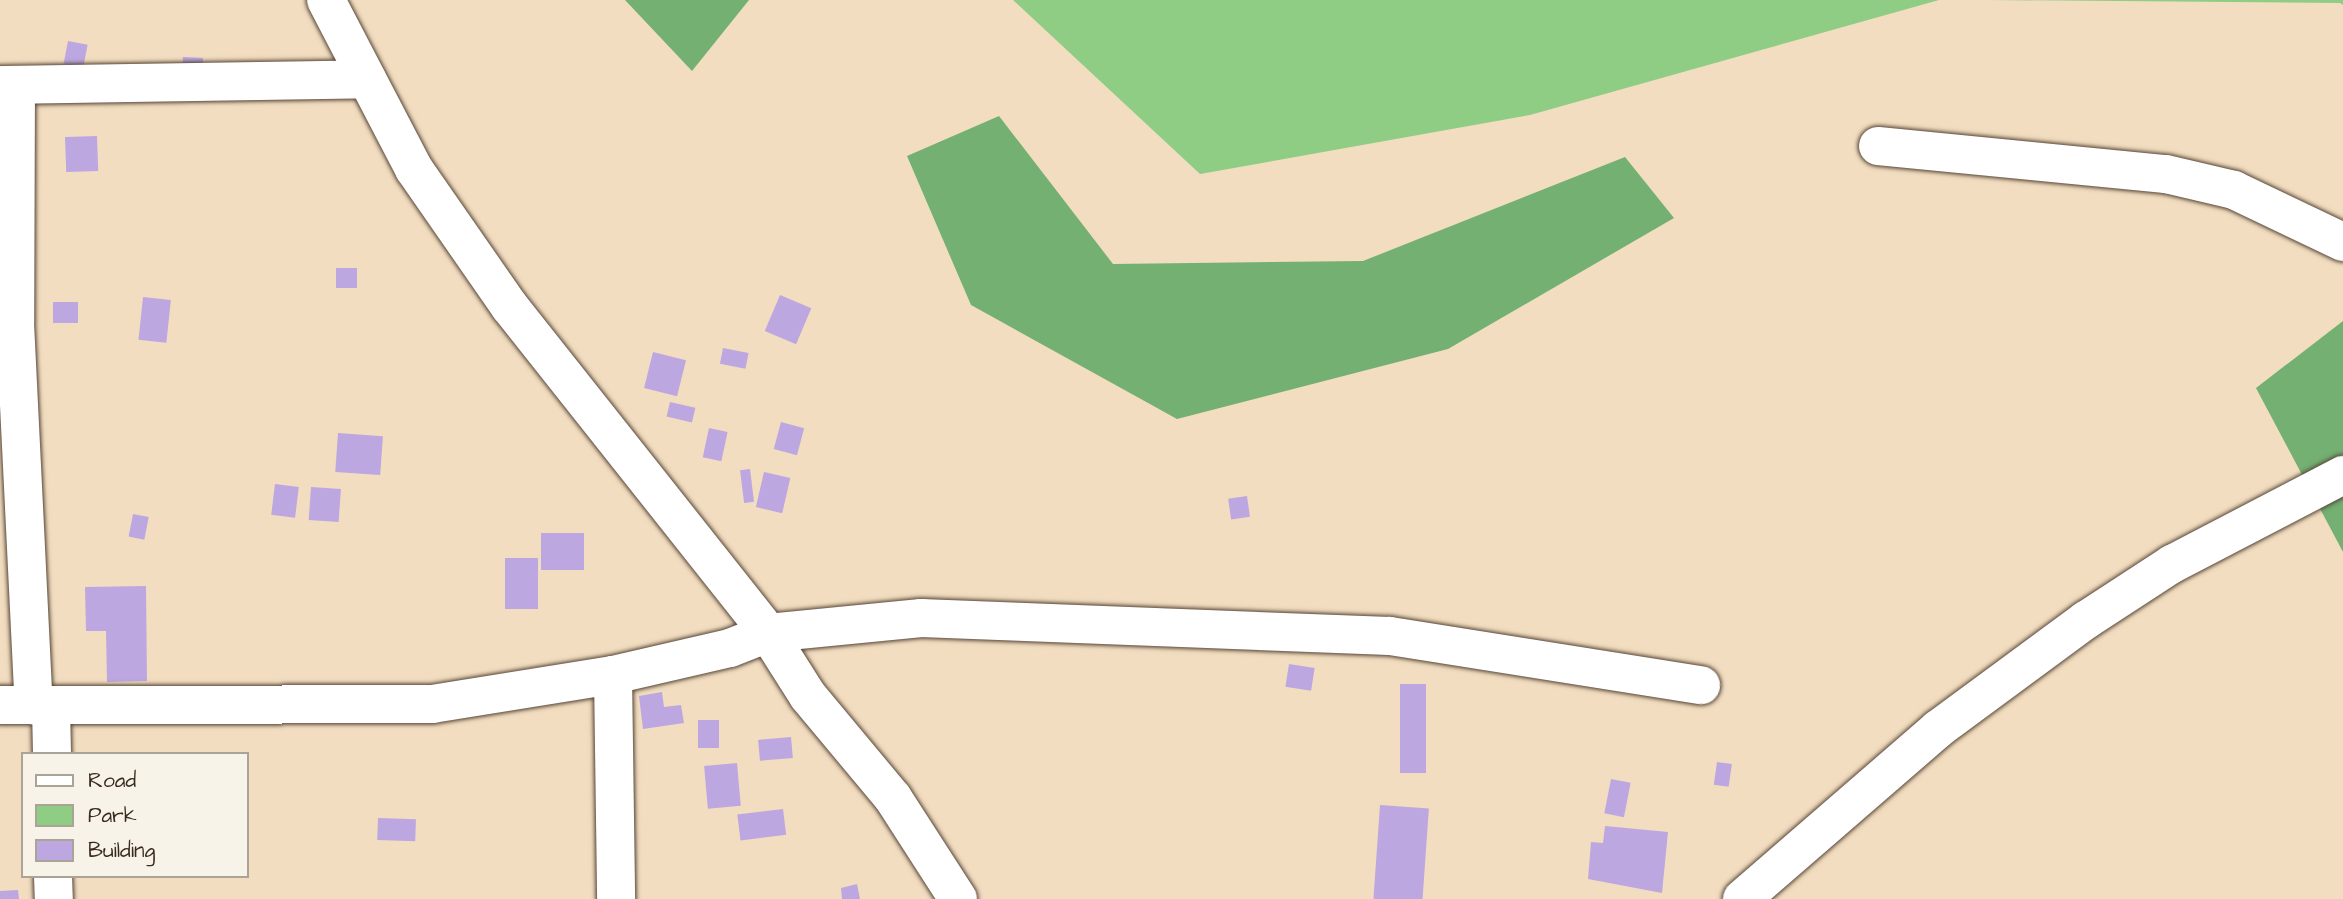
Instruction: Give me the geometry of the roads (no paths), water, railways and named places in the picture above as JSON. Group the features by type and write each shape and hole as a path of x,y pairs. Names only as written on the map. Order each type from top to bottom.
{"street":[{"path":"326,0 414,169 510,307 768,633 808,696 893,797 958,899"},
{"path":"51,752 28,706 8,85 367,79"},
{"path":"1878,146 2166,174 2234,190 2343,243"},
{"path":"1742,899 1938,729 2086,621 2172,564 2343,475"},
{"path":"28,706 432,704 613,675 730,648 768,633 921,618 1390,636 1701,685"},
{"path":"613,675 616,899"},
{"path":"53,878 54,899"}]}
